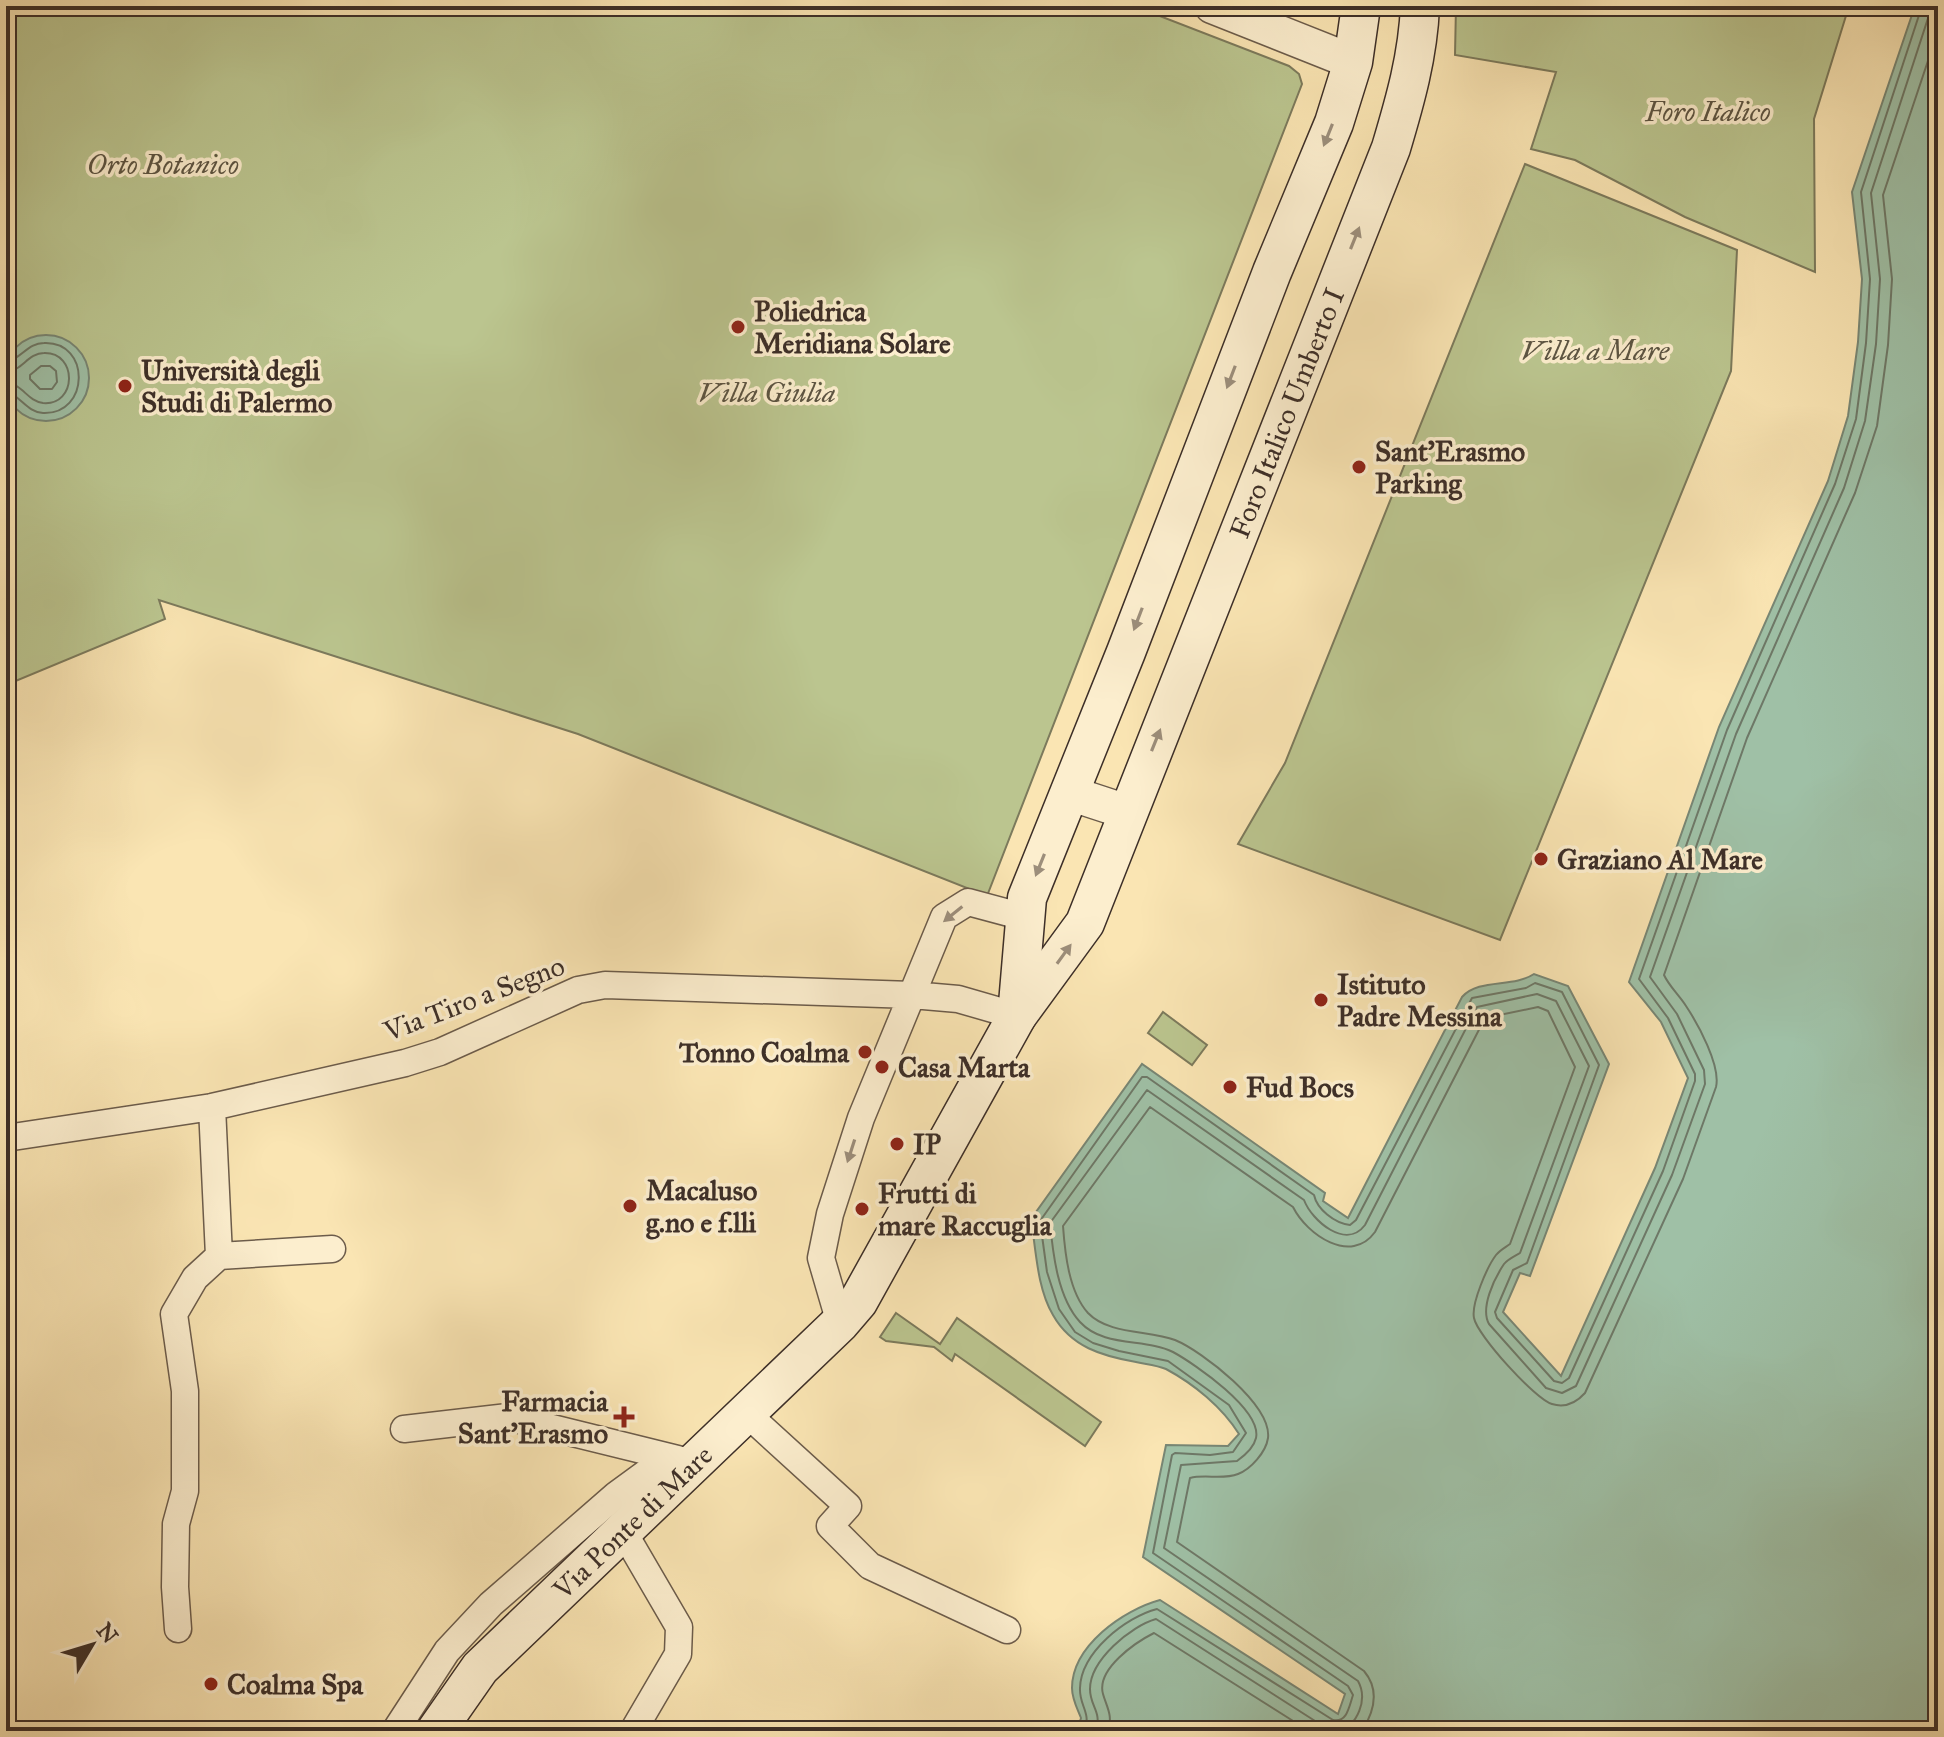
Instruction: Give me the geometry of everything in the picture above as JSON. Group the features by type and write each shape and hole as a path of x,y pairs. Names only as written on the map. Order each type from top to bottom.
{"main road":[{"path":"1017,1016 1027,898 1272,272 1334,123 1353,62 1361,6"},
{"name":"Foro Italico Umberto I","path":"840,1323 858,1302 1017,1016 1085,923 1391,148 1411,78 1420,6"},
{"name":"Via Ponte di Mare","path":"436,1731 480,1668 623,1531 680,1460 746,1413 840,1323"}],"street":[{"path":"1216,7 1353,62"},
{"path":"1069,793 1127,812"},
{"path":"840,1323 821,1258 830,1214 861,1118 944,917 968,902 1024,917"},
{"name":"Via Tiro a Segno","path":"6,1138 212,1107 405,1063 440,1052 578,990 605,985 912,995 958,999 1017,1016"},
{"path":"212,1107 219,1256"},
{"path":"178,1629 176,1524 185,1491 185,1391 174,1314 195,1278 219,1256 332,1249"},
{"path":"746,1413 848,1506 830,1526 870,1566 1007,1630"},
{"path":"404,1429 508,1417 680,1460"},
{"path":"395,1731 447,1651 491,1604 616,1495 680,1460"},
{"path":"623,1531 679,1627 678,1654 633,1731"}],"green space":[{"name":"Villa Giulia","path":"6,6 1134,6 1289,66 1299,74 1302,84 987,896 578,734 159,600 165,619 6,685"},
{"name":"Foro Italico","path":"1456,6 1849,6 1814,119 1815,272 1685,217 1575,160 1531,149 1556,72 1455,55"},
{"name":"Villa a Mare","path":"1525,164 1737,250 1731,371 1500,940 1238,844 1285,763"},
{"path":"1163,1012 1207,1045 1192,1065 1148,1033"},
{"path":"896,1313 940,1344 957,1318 1101,1422 1085,1446 955,1354 952,1361 934,1347 886,1341 880,1337"}],"water":[{"path":"1915,6 1938,6 1938,1731 1077,1731 1081,1718 1072,1688 1081,1658 1090,1644 1116,1621 1160,1600 1338,1714 1345,1694 1143,1557 1166,1445 1228,1446 1239,1434 1207,1397 1166,1369 1111,1357 1078,1342 1060,1326 1044,1293 1031,1219 1142,1064 1325,1193 1323,1201 1348,1218 1462,997 1477,987 1516,981 1534,974 1568,986 1609,1064 1530,1276 1520,1273 1503,1312 1561,1376 1655,1168 1688,1078 1661,1022 1629,982 1719,727 1828,481 1848,416 1858,342 1862,279 1852,192"},
{"path":"46,335 62,339 76,348 85,362 89,378 85,394 76,408 62,417 46,421 30,417 16,408 7,394 3,378 7,362 16,348 30,339"}],"place":[{"name":"Poliedrica Meridiana Solare","path":"738,327"},
{"name":"Università degli Studi di Palermo","path":"125,386"},
{"name":"Sant'Erasmo Parking","path":"1359,467"},
{"name":"Graziano Al Mare","path":"1541,859"},
{"name":"Istituto Padre Messina","path":"1321,1000"},
{"name":"Tonno Coalma","path":"865,1052"},
{"name":"Casa Marta","path":"882,1067"},
{"name":"Fud Bocs","path":"1230,1087"},
{"name":"IP","path":"897,1144"},
{"name":"Macaluso g.no e f.lli","path":"630,1206"},
{"name":"Frutti di mare Raccuglia","path":"862,1209"},
{"name":"Farmacia Sant'Erasmo","path":"624,1417"},
{"name":"Coalma Spa","path":"211,1684"}],"park label":[{"name":"Orto Botanico","path":"163,164"}]}
